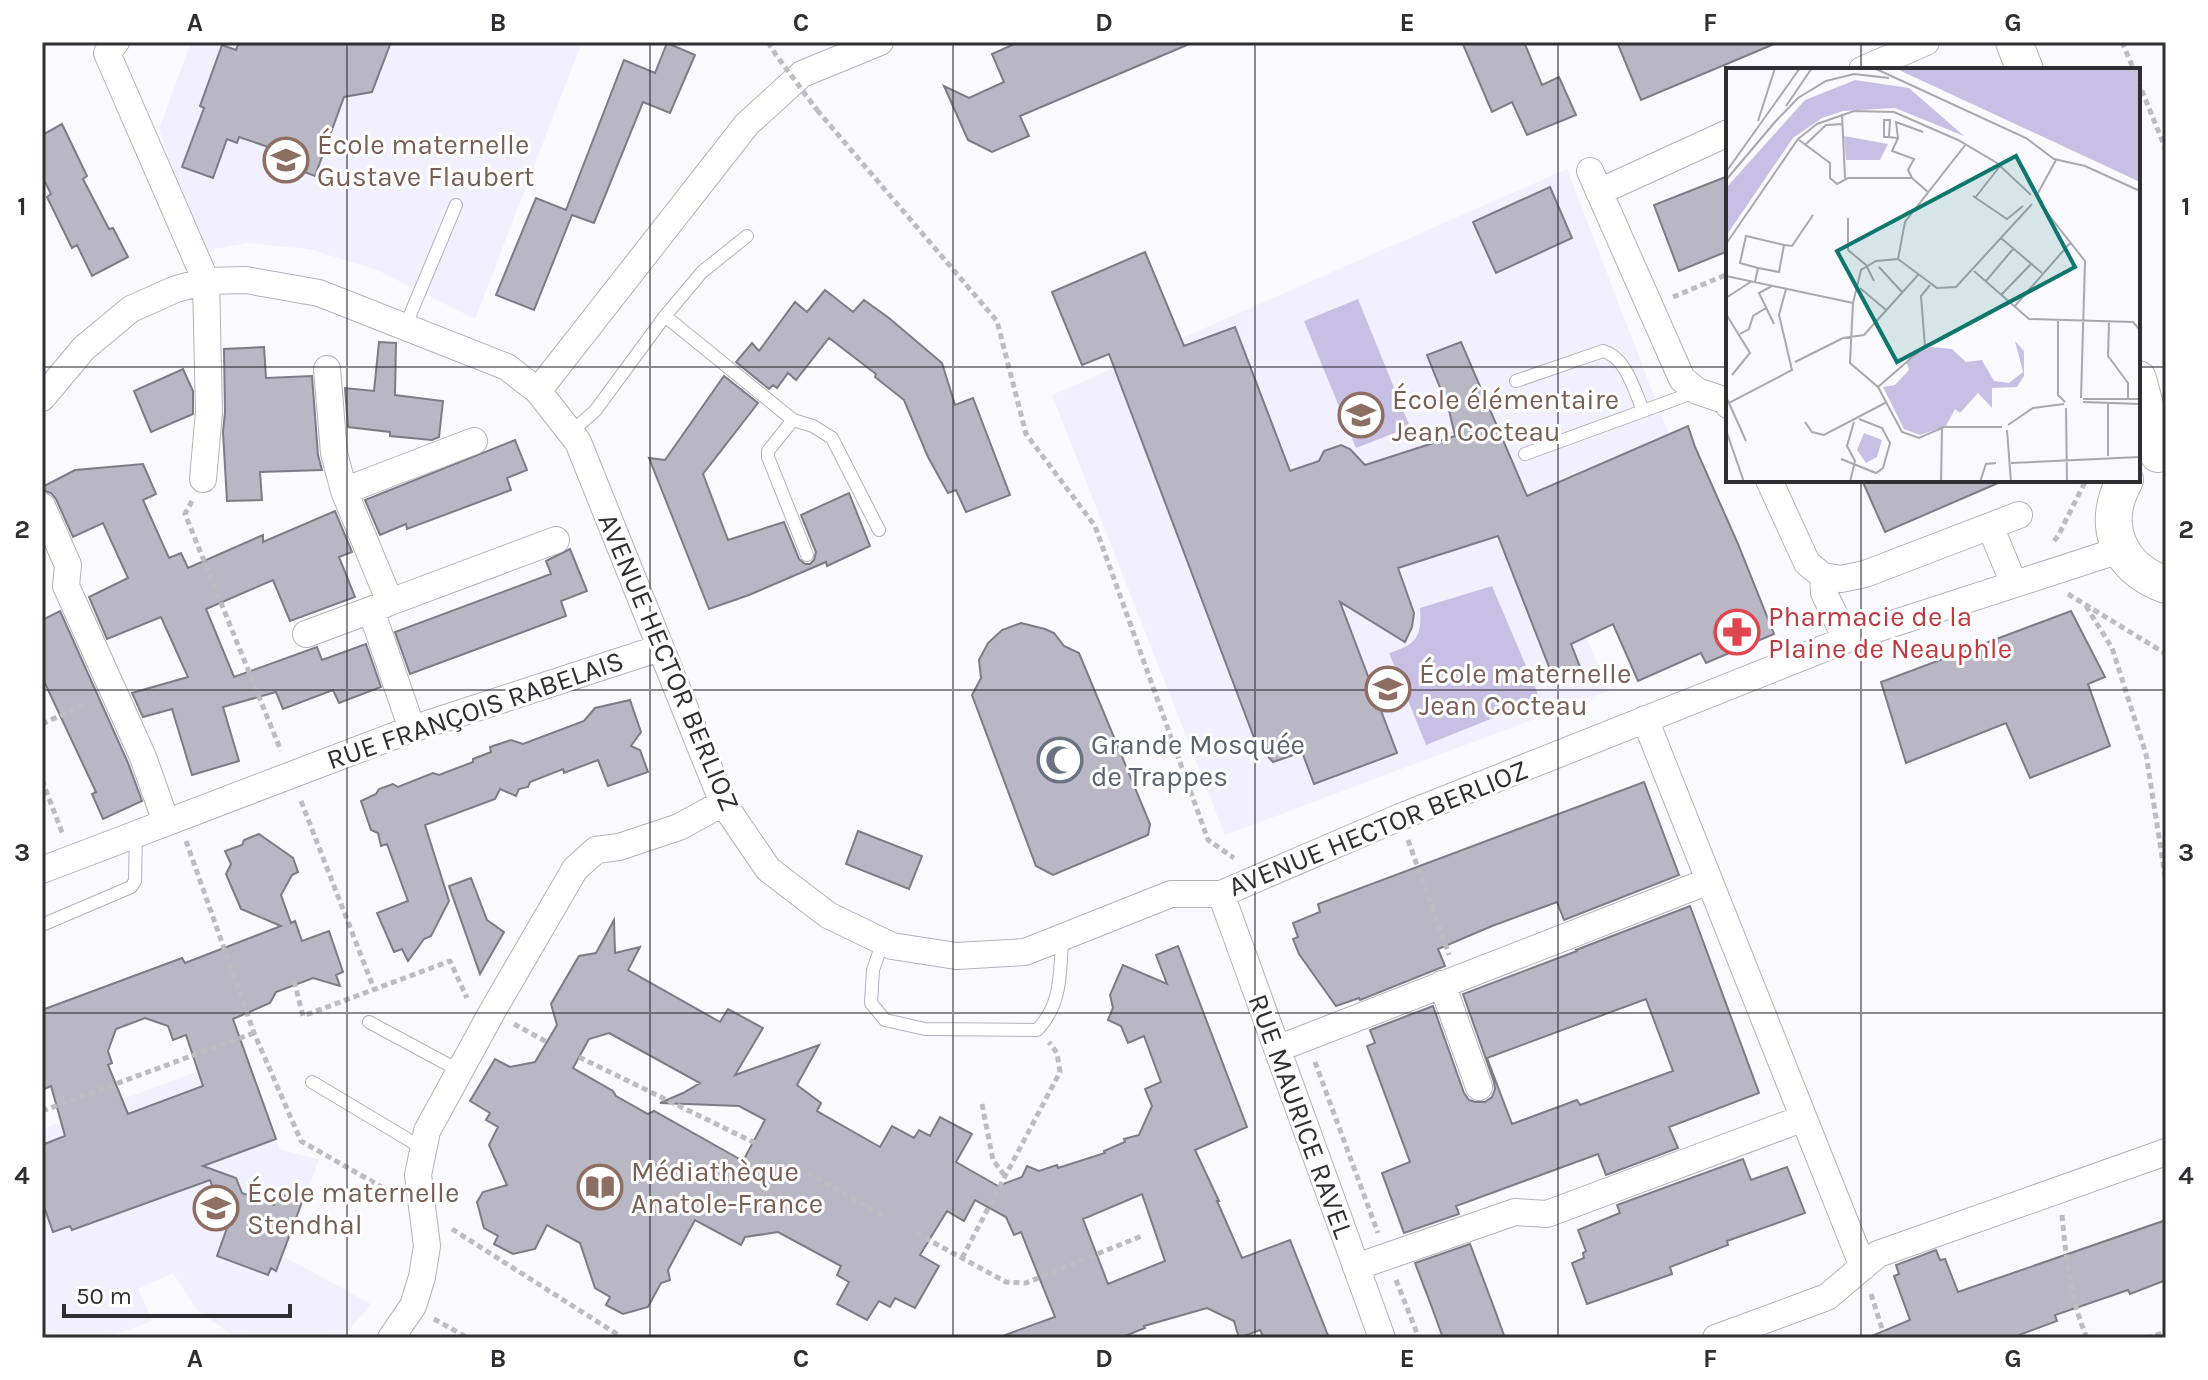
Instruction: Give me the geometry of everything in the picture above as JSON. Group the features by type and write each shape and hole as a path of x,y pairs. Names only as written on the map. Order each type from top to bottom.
{"street":[{"path":"116,42 107,53 206,281 209,412 203,479"},
{"path":"538,391 747,124 802,74 880,42"},
{"path":"1867,68 1926,42"},
{"path":"2014,42 2024,68"},
{"path":"1726,134 1594,182 1682,379 1697,391 1726,402"},
{"name":"AVENUE HECTOR BERLIOZ","path":"42,398 84,348 131,309 176,289 206,281 246,280 319,293 507,367 538,391 578,442 723,803 768,869 828,915 892,946 956,956 1025,952 1171,894 1221,894 1400,817 1846,639 2120,550"},
{"path":"327,369 334,453 380,606 412,729"},
{"path":"2140,389 2154,457"},
{"path":"344,491 474,441"},
{"path":"1770,482 1807,563 1823,576 1841,579 1865,574 2019,515"},
{"path":"2124,482 2113,512 2114,531 2120,550 2133,567 2150,580 2166,585"},
{"path":"42,506 68,565 66,586 172,820"},
{"path":"1990,526 2014,584"},
{"path":"306,634 556,540"},
{"path":"1823,576 1824,593 1846,639"},
{"name":"RUE FRANÇOIS RABELAIS","path":"42,870 412,729 660,648"},
{"path":"1645,719 1863,1267"},
{"path":"391,1338 413,1306 422,1277 427,1246 418,1175 427,1131 575,869 596,850 619,847 679,827 723,803"},
{"path":"1277,1049 1709,881"},
{"name":"RUE MAURICE RAVEL","path":"1221,894 1382,1338"},
{"path":"1450,982 1479,1087"},
{"path":"1356,1267 1515,1212 1547,1214 1796,1121"},
{"path":"1716,1338 1827,1297 1878,1254 2166,1152"}],"lane":[{"path":"405,327 456,205"},
{"path":"571,432 595,411 665,316 702,272 747,236"},
{"path":"665,316 793,420 813,426 832,438 879,530"},
{"path":"1516,381 1603,351 1619,359 1643,410"},
{"path":"1525,454 1697,391"},
{"path":"793,420 768,451 768,457 807,555"},
{"path":"42,925 131,887 135,881 136,833"},
{"path":"883,941 873,970 871,1003 885,1020 925,1029 1037,1030 1048,1020 1059,993 1062,937"},
{"path":"369,1022 460,1071"},
{"path":"312,1082 424,1149"}],"path":[{"path":"768,42 817,110 997,321 1026,434 1095,526 1208,840 1263,877"},
{"path":"2122,42 2133,68"},
{"path":"2140,86 2166,150"},
{"path":"1650,307 1726,275"},
{"path":"203,479 185,514 374,989"},
{"path":"2086,606 2112,648 2146,754 2166,882"},
{"path":"42,724 112,692"},
{"path":"42,780 72,858"},
{"path":"1400,817 1450,982"},
{"path":"172,820 254,1033 301,1141 423,1211 623,1338"},
{"path":"294,981 303,1016 450,961 468,1000 547,1042"},
{"path":"962,1258 1060,1072 1057,1053 1037,1030"},
{"path":"42,1111 254,1033"},
{"path":"1306,1037 1419,1338"},
{"path":"579,1057 757,1144"},
{"path":"982,1104 993,1160 1005,1176"},
{"path":"790,1163 883,1216"},
{"path":"2054,1192 2062,1215 2069,1275 2079,1319 2087,1338"},
{"path":"916,1233 1006,1282 1026,1283 1144,1235"},
{"path":"1863,1267 1885,1338"},
{"path":"413,1306 468,1338"},
{"path":"2146,1338 2166,1332"}],"shaded area":[{"path":"191,42 582,42 475,319 377,270 309,249 247,243 199,252 159,129"},
{"name":"École élémentaire Jean Cocteau","path":"1567,169 1669,435 1528,498 1609,691 1225,835 1052,395"},
{"path":"1358,299 1410,427 1356,448 1304,321"},
{"path":"1492,586 1540,699 1426,745 1389,653 1406,646 1415,638 1420,626 1420,608"},
{"name":"École maternelle Stendhal","path":"245,1054 280,1150 319,1159 285,1257 371,1304 342,1338 236,1338 197,1310 173,1273 138,1289 152,1321 105,1338 42,1338 42,1129"}],"building":[{"path":"239,42 391,42 372,92 344,97 315,176 288,166 292,155 239,137 237,143 227,139 213,178 182,167 204,108 200,106 222,45 236,50"},
{"path":"1019,42 1194,42 1020,116 1029,136 992,152 968,140 944,86 969,98 1004,82 992,54"},
{"path":"1462,42 1524,42 1542,85 1559,77 1576,115 1527,135 1512,102 1492,112"},
{"path":"1617,42 1779,42 1641,100"},
{"path":"667,43 695,55 670,113 643,102 594,223 572,215 534,310 496,295 536,198 566,210 624,60 655,73"},
{"path":"62,124 87,176 83,179 109,229 113,228 128,257 92,276 77,245 72,248 47,197 51,194 42,176 42,135"},
{"path":"1726,177 1726,252 1679,271 1654,205"},
{"path":"1550,187 1572,238 1496,273 1473,222"},
{"path":"1145,252 1184,346 1235,327 1290,471 1319,461 1324,451 1341,445 1350,449 1365,465 1455,436 1449,410 1427,355 1461,342 1527,496 1688,426 1774,634 1706,663 1701,653 1638,681 1613,624 1571,644 1580,667 1553,677 1498,536 1398,568 1414,613 1405,642 1340,602 1397,753 1314,784 1302,752 1273,762 1256,743 1109,354 1082,365 1052,292"},
{"path":"825,290 853,312 864,300 942,363 955,405 973,398 1010,495 966,512 956,490 948,493 928,457 904,400 829,338 796,380 788,373 777,388 773,385 769,389 736,362 752,343 759,351 795,302 807,312"},
{"path":"379,342 396,343 395,395 443,401 439,437 432,440 390,436 390,432 348,427 345,388 374,391"},
{"path":"264,347 266,378 312,376 322,470 260,472 262,500 227,501 223,432 224,349"},
{"path":"183,369 193,391 193,414 151,432 134,391"},
{"path":"724,376 758,403 703,474 728,540 784,522 799,559 810,564 816,552 801,515 849,493 870,546 827,566 826,562 709,609 649,458 665,460"},
{"path":"515,440 527,470 507,478 511,490 407,529 406,524 380,535 365,500"},
{"path":"143,464 156,494 143,500 169,558 181,553 188,568 263,535 263,542 335,511 352,552 339,557 355,597 290,621 273,580 206,609 234,677 317,647 322,660 366,644 381,687 339,703 333,690 283,709 276,692 223,707 239,761 192,775 172,709 143,717 132,693 188,677 161,617 107,639 89,597 128,578 103,523 73,537 56,499 42,490 42,487 75,470"},
{"path":"1863,482 2000,482 1885,532"},
{"path":"570,549 587,591 561,601 566,616 410,674 395,632 551,574 546,561"},
{"path":"60,611 142,801 103,819 92,794 96,792 42,677 42,620"},
{"path":"2071,611 2105,677 2088,684 2110,746 2030,778 2006,723 1906,763 1881,682"},
{"name":"Grande Mosquée de Trappes","path":"1021,623 1054,633 1064,646 1079,653 1150,824 1148,835 1053,875 1036,866 972,695 981,678 979,660 988,643 1002,630"},
{"path":"630,700 641,732 631,746 640,750 648,772 608,786 598,760 530,782 528,787 519,789 516,796 500,789 495,799 425,825 449,901 431,936 424,939 408,961 402,949 394,952 377,913 408,901 387,844 381,846 378,833 371,830 361,801 393,784 398,787 473,762 473,759 491,752 490,747 511,740 523,744 584,721 595,708"},
{"path":"1644,782 1679,875 1564,920 1557,902 1492,926 1438,949 1445,966 1360,1000 1336,1006 1299,954 1293,939 1298,937 1293,923 1320,912 1318,904"},
{"path":"858,831 922,856 909,889 846,864"},
{"path":"259,834 293,858 298,872 292,875 281,895 291,923 295,921 302,941 329,931 343,972 336,975 340,986 313,978 276,992 270,1003 233,1019 276,1139 203,1166 236,1178 242,1193 274,1205 278,1193 302,1202 276,1271 271,1268 268,1275 217,1256 227,1228 210,1180 72,1230 70,1226 53,1232 42,1201 42,1145 65,1136 51,1086 42,1090 42,1010 182,958 185,963 281,926 241,909 226,874 231,864 225,851 242,845 244,840","holes":["145,1018 168,1026 173,1040 186,1035 203,1086 128,1114 108,1065 112,1063 108,1051 116,1029"]},
{"path":"471,878 487,920 504,932 480,974 449,886"},
{"path":"1690,906 1759,1093 1669,1127 1678,1148 1606,1175 1598,1154 1456,1206 1459,1214 1404,1233 1382,1173 1410,1162 1367,1046 1375,1043 1370,1030 1433,1006 1464,1093 1469,1100 1485,1102 1492,1097 1494,1082 1463,994","holes":["1646,999 1673,1071 1580,1105 1577,1100 1512,1124 1487,1058"]},
{"path":"614,920 615,953 640,947 628,970 720,1022 728,1009 763,1028 735,1075 819,1045 797,1085 821,1103 817,1111 880,1147 892,1126 914,1138 919,1130 930,1136 940,1117 972,1134 956,1162 998,1186 1022,1177 1027,1166 1039,1171 1057,1165 1058,1168 1105,1153 1125,1142 1124,1139 1139,1135 1152,1106 1145,1089 1161,1082 1144,1036 1128,1043 1121,1026 1108,1020 1113,1008 1110,995 1123,965 1167,984 1156,955 1178,946 1247,1127 1195,1150 1242,1258 1290,1240 1329,1338 1264,1338 1260,1330 1239,1338 1234,1321 1207,1308 1144,1326 1120,1338 1006,1338 1005,1335 1055,1317 1021,1232 1014,1235 1006,1217 975,1200 964,1221 947,1211 920,1255 939,1266 915,1308 895,1298 890,1307 879,1301 867,1320 837,1304 849,1282 837,1275 841,1266 778,1232 745,1237 741,1245 695,1220 668,1270 670,1280 661,1283 648,1307 623,1314 606,1305 610,1297 595,1288 580,1243 547,1225 535,1249 513,1254 494,1244 498,1236 484,1228 477,1202 483,1192 507,1185 489,1145 498,1127 486,1120 490,1113 470,1101 495,1059 510,1067 535,1062 557,1025 551,1004 579,956 596,953","holes":["609,1033 700,1083 660,1103 739,1106 765,1120 743,1161 654,1111 648,1114 573,1068 589,1039","1142,1194 1165,1261 1108,1284 1083,1219"]},
{"path":"1743,1159 1751,1180 1787,1167 1805,1213 1727,1241 1728,1245 1670,1267 1672,1274 1587,1304 1572,1263 1584,1258 1586,1251 1578,1230 1620,1213 1617,1205"},
{"path":"2166,1220 2166,1280 2130,1294 2128,1290 2055,1315 2057,1321 2011,1338 1867,1338 1910,1320 1894,1276 1899,1274 1896,1265 1936,1250 1940,1260 1945,1259 1958,1292"},
{"path":"1470,1244 1505,1338 1443,1338 1415,1263"}],"place":[{"name":"École maternelle Gustave Flaubert","path":"286,160"},
{"name":"École élémentaire Jean Cocteau","path":"1361,415"},
{"name":"Pharmacie de la Plaine de Neauphle","path":"1737,632"},
{"name":"École maternelle Jean Cocteau","path":"1388,689"},
{"name":"Grande Mosquée de Trappes","path":"1060,760"},
{"name":"Médiathèque Anatole-France","path":"600,1187"},
{"name":"École maternelle Stendhal","path":"216,1208"}]}
